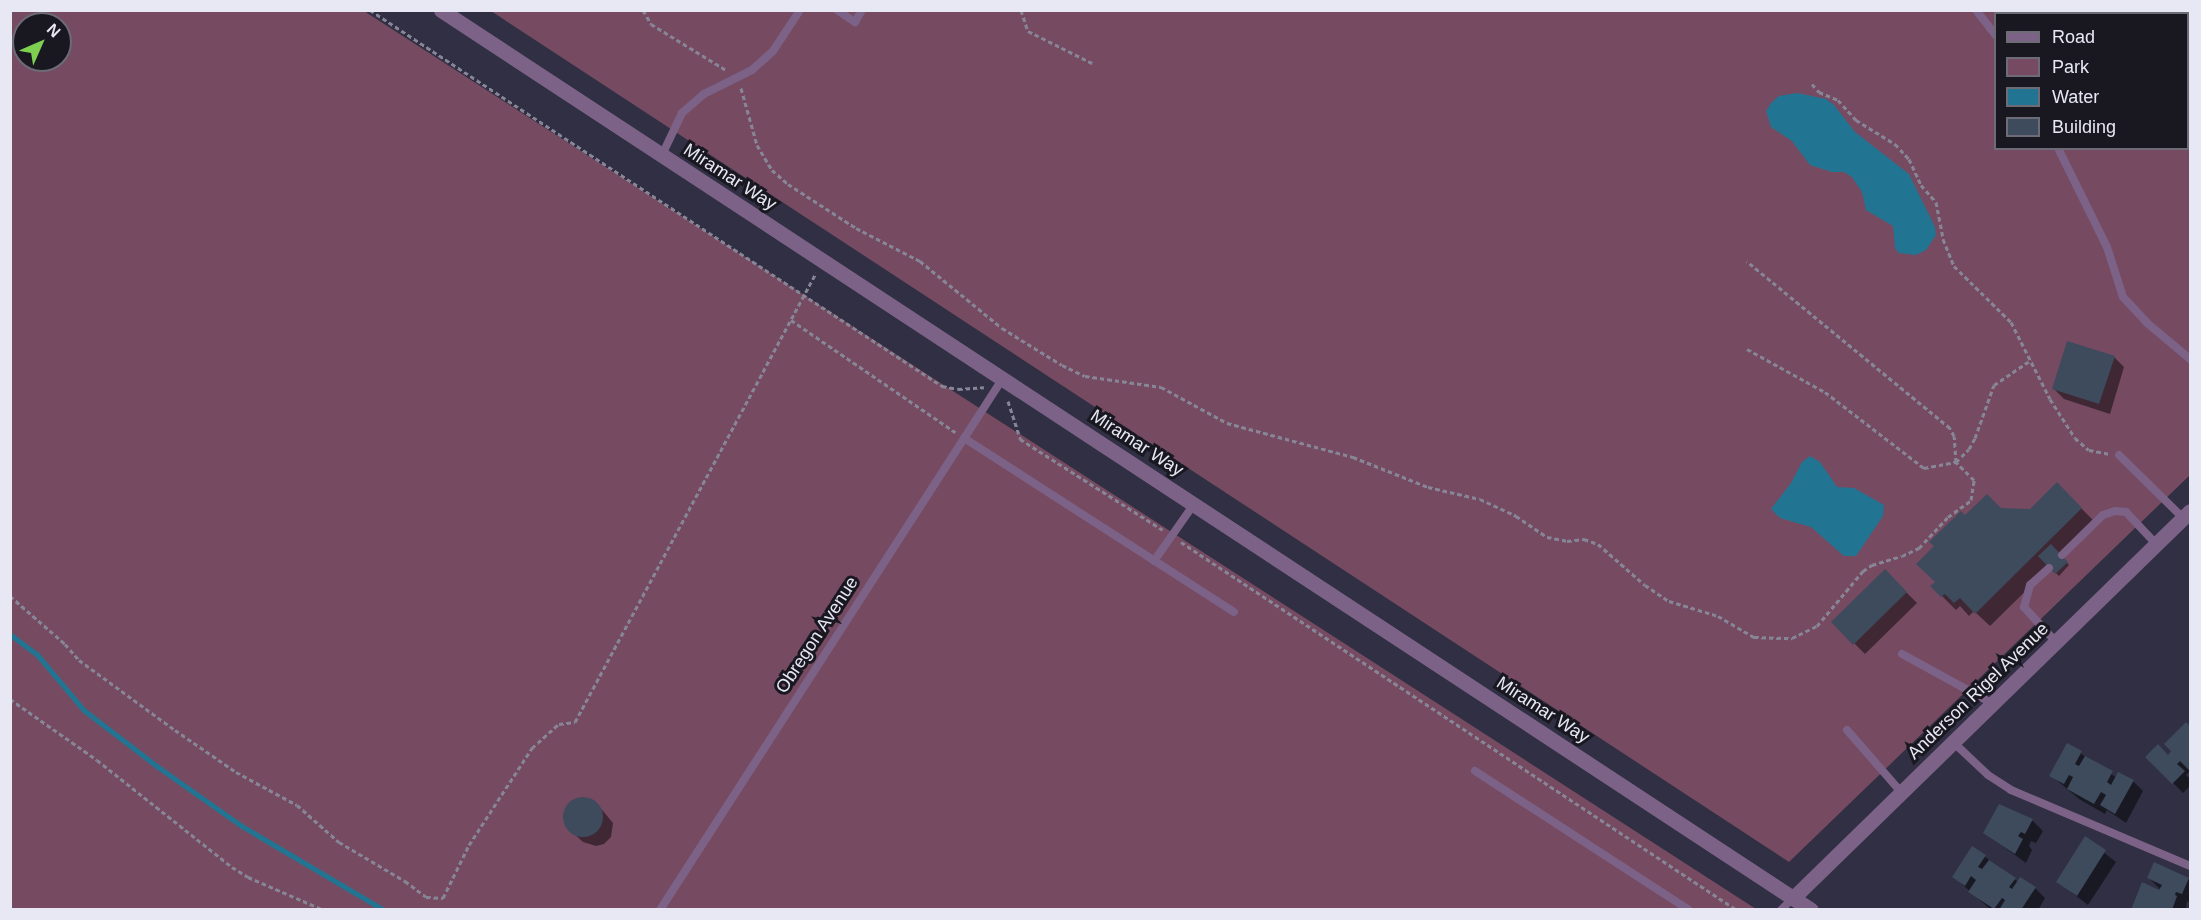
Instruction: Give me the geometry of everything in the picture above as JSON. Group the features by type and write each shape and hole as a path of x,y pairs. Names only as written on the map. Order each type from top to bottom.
{"street":[{"name":"Miramar Way","path":"441,10 823,260 998,384 1194,504 1810,909"},
{"name":"Anderson Rigel Avenue","path":"1793,898 2187,514"}],"lane":[{"path":"662,155 682,114 704,94 752,70 773,51 800,10"},
{"path":"837,10 855,22 862,10"},
{"path":"1976,10 1994,35"},
{"path":"2059,150 2107,247 2123,297 2147,323 2190,359"},
{"name":"Obregon Avenue","path":"660,909 998,384"},
{"path":"964,438 1234,612"},
{"path":"2119,455 2187,514"},
{"path":"1154,561 1194,504"},
{"path":"2062,555 2103,515 2115,511 2126,513 2156,544"},
{"path":"2049,568 2030,585 2024,607 2056,642"},
{"path":"1902,654 1993,704"},
{"path":"1847,730 1902,792"},
{"path":"1953,742 1988,775 2011,790 2190,866"},
{"path":"1475,771 1689,909"},
{"path":"1781,909 1793,898"}],"path":[{"path":"370,10 942,386 958,389 998,384 1009,402 1020,439 1737,909"},
{"path":"643,10 651,24 737,78 757,145 765,160 780,177 806,197 856,228 920,261 1002,328 1062,365 1086,376 1161,387 1227,423 1353,457 1428,487 1480,499 1507,510 1547,537 1556,540 1590,541 1669,601 1718,616 1754,637 1792,638 1806,633 1822,620 1863,571 1872,565 1919,548 1948,517 1971,500 1974,480 1956,462 1954,436 1950,428 1748,261"},
{"path":"1021,10 1028,31 1094,64"},
{"path":"1812,84 1819,92 1838,100 1856,120 1895,144 1909,159 1922,185 1936,202 1940,211 1943,239 1954,266 1986,300 2003,312 2020,335 2050,399 2075,438 2089,450 2119,455"},
{"path":"10,596 65,644 79,660 175,730 236,772 297,806 339,842 405,881 426,897 443,898 469,845 532,748 559,724 575,722 823,260"},
{"path":"791,320 964,438"},
{"path":"1746,349 1825,392 1924,468 1956,462 1969,449 1994,386 2031,360"},
{"path":"10,699 97,760 232,867 249,877 324,909"}],"green space":[{"path":"10,11 364,11 1756,909 11,909"},
{"path":"491,11 2190,11 2190,475 1789,862"}],"water":[{"path":"1797,93 1826,99 1834,105 1855,132 1909,174 1935,227 1936,235 1926,250 1916,255 1899,253 1895,248 1893,226 1866,210 1862,192 1852,177 1844,172 1832,172 1810,165 1792,141 1771,127 1766,111 1771,103 1779,96"},
{"path":"1810,456 1820,462 1837,487 1854,488 1884,505 1883,516 1856,556 1844,556 1811,527 1780,518 1771,509 1791,483 1802,462"}],"building":[{"path":"2067,341 2115,356 2099,404 2052,389"},
{"path":"2057,482 2082,508 1975,614 1960,598 1954,603 1945,594 1941,597 1930,586 1935,582 1916,564 1934,546 1929,542 1961,511 1965,515 1987,494 2001,508 2030,509"},
{"path":"2051,544 2068,562 2055,574 2038,556"},
{"path":"1885,569 1907,592 1853,645 1831,622"},
{"path":"2186,722 2190,726 2190,771 2180,761 2177,764 2185,771 2172,784 2145,757 2158,744 2168,755 2171,751 2164,744"},
{"path":"2067,743 2082,751 2075,764 2079,766 2085,756 2113,771 2107,782 2111,785 2118,772 2134,780 2115,814 2100,805 2106,795 2101,792 2094,804 2067,789 2073,777 2069,775 2064,784 2049,776"},
{"path":"583,797 591,798 597,803 602,809 602,825 597,831 591,836 583,837 575,836 569,831 564,825 563,817 564,809 569,803 575,798"},
{"path":"1999,804 2033,819 2025,834 2021,832 2018,836 2023,839 2015,854 1983,833"},
{"path":"2085,836 2106,850 2077,896 2056,882"},
{"path":"1972,846 1986,855 1978,867 1982,869 1989,860 2016,878 2009,887 2012,889 2020,877 2036,887 2021,910 1999,910 2005,900 2002,898 1994,909 1968,892 1976,880 1971,876 1965,886 1952,877"},
{"path":"2154,862 2189,878 2182,894 2176,892 2177,896 2172,910 2131,910 2142,882 2159,890 2162,885 2147,878"}],"waterway":[{"path":"10,634 37,654 84,710 157,766 242,826 384,910"}]}
